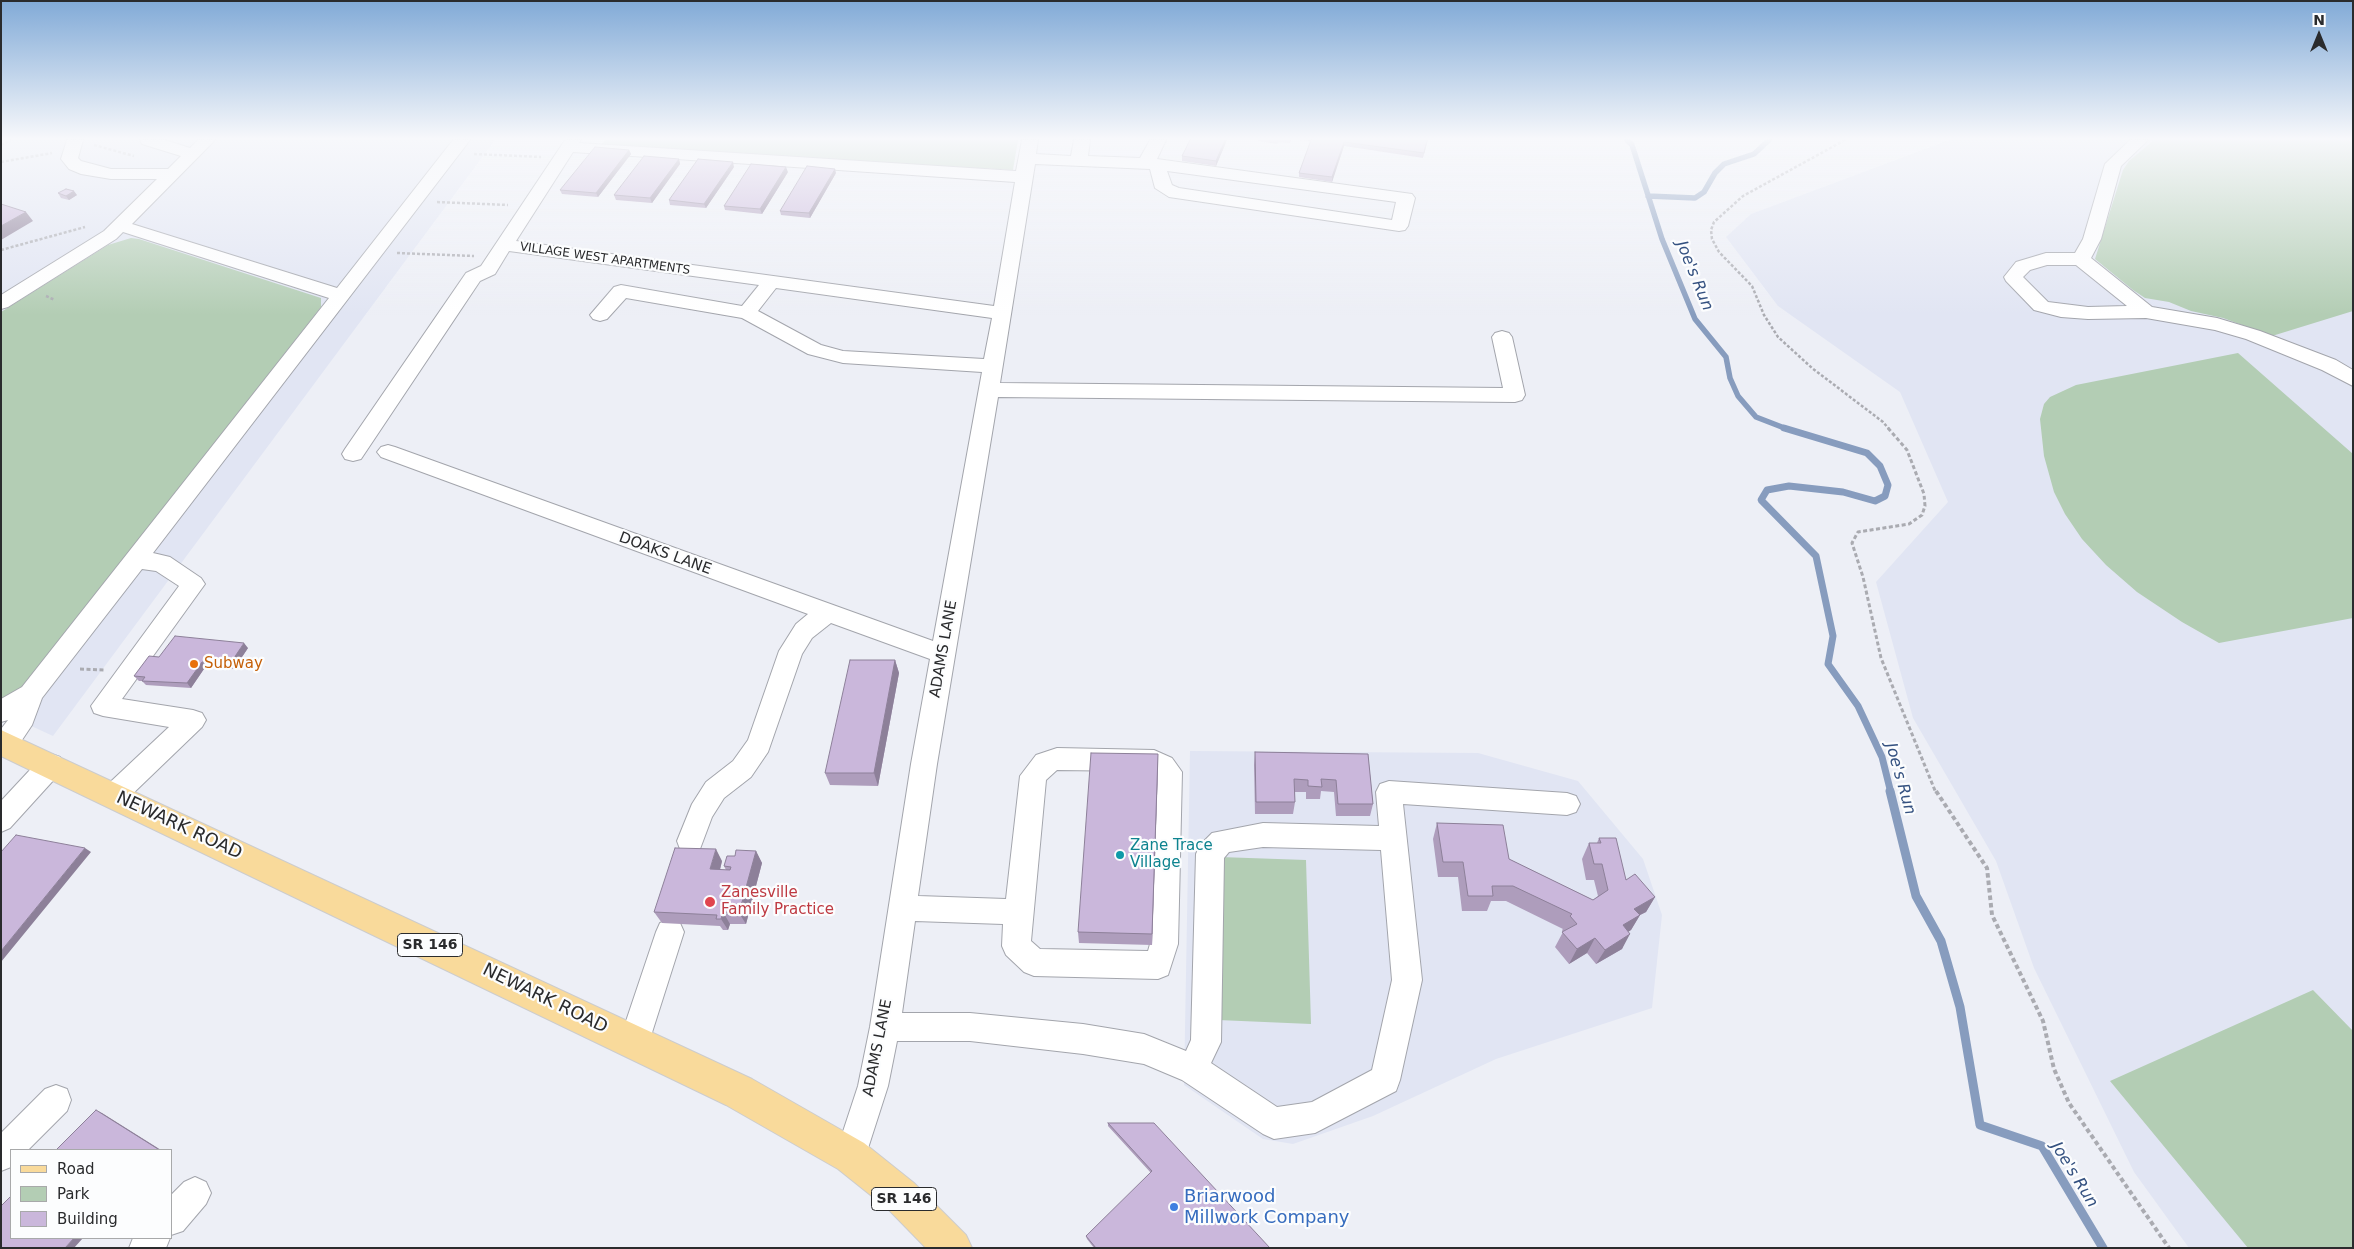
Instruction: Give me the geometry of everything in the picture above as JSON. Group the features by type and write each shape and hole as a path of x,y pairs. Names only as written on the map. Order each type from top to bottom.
{"main road":[{"name":"NEWARK ROAD","path":"2,733 51,765 739,1092 851,1156 901,1196 953,1248"}],"street":[{"path":"1,303 121,226 149,198"},
{"path":"2,733 23,718 31,694 416,198"},
{"name":"VILLAGE WEST APARTMENTS","path":"534,198 500,251 772,281 1002,313"},
{"name":"ADAMS LANE","path":"851,1156 873,1086 885,1027 943,654 1021,198"},
{"path":"1211,198 1399,226 1406,198"},
{"path":"2081,259 2092,239 2103,198"},
{"path":"121,226 341,295"},
{"path":"353,454 473,277 488,270 500,251"},
{"path":"2146,312 2081,259 2046,259 2023,266 2013,277 2041,306 2060,311 2088,313 2146,312 2217,324 2252,335 2329,365 2353,379"},
{"path":"772,281 747,313 815,350 843,358 991,378 1158,392 1515,395 1502,336"},
{"name":"VILLAGE WEST APARTMENTS","path":"600,315 621,291 747,313"},
{"name":"DOAKS LANE","path":"388,452 943,654"},
{"path":"114,795 193,720 103,706 193,584 162,563 134,559"},
{"path":"690,841 701,812 716,790 742,769 759,744 791,650 804,631 827,613"},
{"path":"1057,759 1154,761 1169,772 1164,944 1158,965 1034,962 1016,946 1018,912 1033,776 1045,763 1057,759"},
{"path":"1,820 51,765"},
{"path":"885,1027 970,1027 1083,1039 1144,1049 1193,1069 1274,1123 1315,1117 1385,1080 1407,980 1395,838 1389,792 1567,804"},
{"path":"1193,1069 1206,1042 1210,854 1222,841 1263,835 1395,838"},
{"path":"902,908 1018,912"},
{"path":"634,1042 670,932"},
{"path":"1,1154 56,1100"},
{"path":"172,1218 195,1193"}],"path":[{"path":"1741,198 1714,222 1711,230 1712,239 1719,252 1752,286 1764,315 1778,337 1812,368 1883,422 1907,450 1915,468 1924,494 1922,515 1909,524 1867,529 1858,532 1852,543 1863,577 1870,621 1881,658 1937,795 1986,868 1992,914 2043,1021 2054,1069 2069,1103 2169,1248"},
{"path":"414,201 511,205"},
{"path":"1,250 91,225"},
{"path":"374,252 500,251"}],"shaded area":[{"path":"1,198 452,198 53,736 1,712"},
{"path":"1793,198 2353,198 2353,1248 2189,1248 2134,1172 2034,968 1996,861 1913,718 1876,582 1948,502 1900,392 1778,306 1726,237 1751,214"},
{"path":"1190,751 1478,753 1578,781 1643,859 1662,915 1652,1008 1496,1059 1373,1116 1293,1144 1263,1139 1184,1085"}],"green space":[{"path":"2114,198 2353,198 2353,311 2272,336 2223,318 2191,311 2169,302 2145,298 2095,259"},
{"path":"131,238 321,298 321,307 13,700 1,707 1,312 108,245"},
{"path":"2238,353 2353,454 2353,618 2219,643 2182,622 2137,592 2106,565 2082,539 2065,514 2054,492 2044,456 2040,419 2044,404 2050,397 2076,385"},
{"path":"1220,857 1306,860 1311,1024 1218,1020"},
{"path":"2313,990 2353,1031 2353,1248 2248,1248 2110,1081"}],"building":[{"path":"670,198 708,198 704,204 669,200"},
{"path":"729,198 767,198 760,209 724,206"},
{"path":"788,198 818,198 809,213 780,211"},
{"path":"1,204 26,212 1,226"},
{"name":"Subway","path":"175,636 244,643 230,664 202,662 187,683 142,681 145,677 134,676 149,656 159,657"},
{"path":"850,660 895,660 874,773 825,773"},
{"path":"1255,752 1368,754 1373,804 1338,804 1336,780 1321,779 1322,787 1308,786 1308,780 1294,779 1295,802 1256,802"},
{"name":"Zane Trace Village","path":"1091,753 1158,754 1152,934 1078,932"},
{"path":"1437,823 1503,825 1509,859 1593,900 1608,890 1602,864 1594,864 1589,843 1601,843 1599,838 1616,838 1626,880 1635,874 1655,897 1634,909 1640,915 1623,925 1630,934 1605,950 1595,938 1577,949 1562,932 1577,924 1570,916 1572,914 1513,886 1492,886 1493,896 1468,896 1463,862 1443,862"},
{"path":"16,835 85,848 1,951 1,852"},
{"name":"Zanesville Family Practice","path":"675,848 716,849 710,869 730,870 731,867 724,866 727,856 735,856 736,850 756,851 739,913 723,912 721,919 716,919 717,915 654,912"},
{"path":"96,1110 158,1149 57,1149"},
{"name":"Briarwood Millwork Company","path":"1108,1123 1154,1123 1270,1248 1096,1248 1086,1236 1152,1171"},
{"path":"10,1197 10,1239 73,1239 65,1248 1,1248 1,1206"}],"waterway":[{"name":"Joe's Run","path":"1649,198 1662,239 1695,319 1726,357 1730,378 1738,396 1756,417 1786,429"},
{"name":"Joe's Run","path":"1786,429 1867,453 1880,466 1888,485 1885,496 1875,501 1843,492 1789,486 1767,490 1761,500 1816,556 1833,636 1828,664 1858,706 1882,757 1891,793"},
{"name":"Joe's Run","path":"1890,791 1916,896 1941,941 1960,1007 1980,1125 2042,1146 2103,1248"}],"place":[{"name":"Subway","path":"194,664"},
{"name":"Zane Trace Village","path":"1120,855"},
{"name":"Zanesville Family Practice","path":"710,902"},
{"name":"Briarwood Millwork Company","path":"1174,1207"}]}
